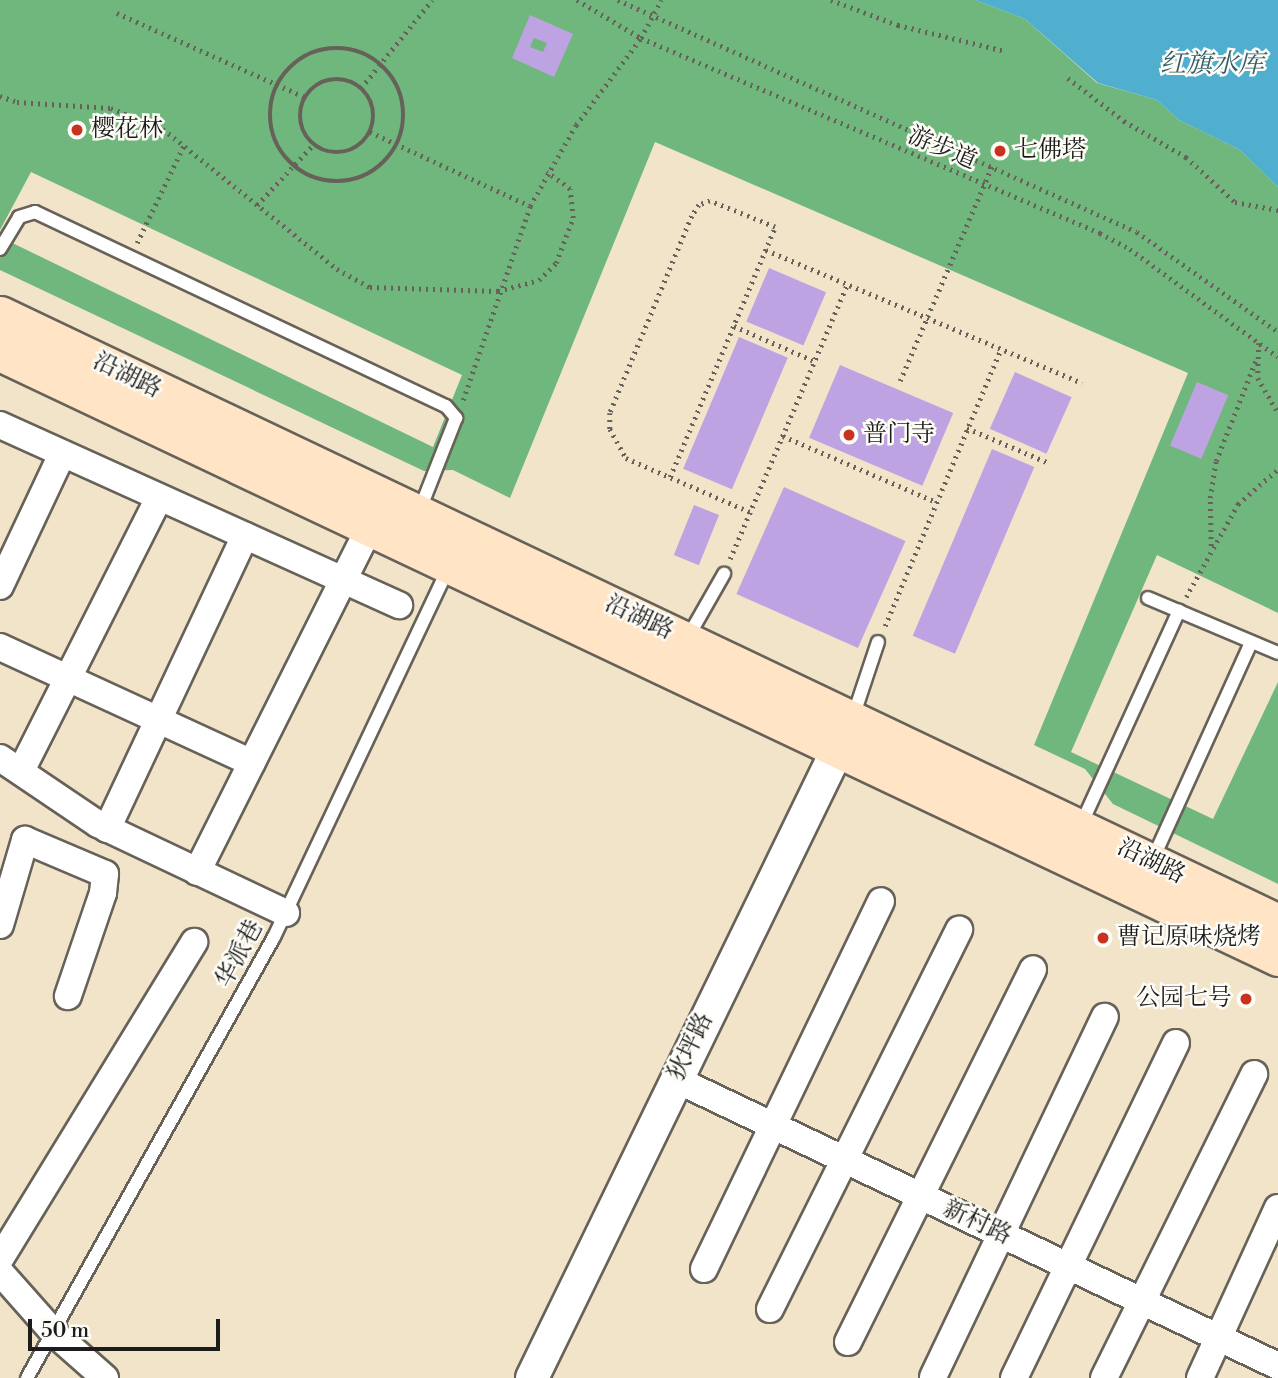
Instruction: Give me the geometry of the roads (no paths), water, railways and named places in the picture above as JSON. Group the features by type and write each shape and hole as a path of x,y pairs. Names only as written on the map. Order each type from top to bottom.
{"main road":[{"name":"沿湖路","path":"0,315 417,516 456,551 846,733 1278,957"},
{"name":"沿湖路","path":"0,352 370,527 456,551 687,640 846,733 1080,827 1278,923"}],"street":[{"path":"0,425 399,605"},
{"path":"0,586 62,454"},
{"path":"159,498 65,677 10,765 107,829 286,913"},
{"path":"197,872 370,527"},
{"path":"107,829 245,536"},
{"path":"0,647 252,763"},
{"name":"狄坪路","path":"532,1378 675,1079 846,733"},
{"path":"0,925 25,840 105,874 103,893 68,996"},
{"path":"704,1269 881,901"},
{"path":"771,1309 959,930"},
{"path":"0,1259 194,942"},
{"path":"848,1342 923,1197 1033,969"},
{"path":"933,1377 1105,1017"},
{"path":"1014,1378 1176,1043"},
{"path":"1104,1378 1254,1074"},
{"name":"新村路","path":"675,1079 1278,1366"},
{"path":"1200,1378 1278,1208"},
{"path":"0,1272 54,1333 105,1378"}],"lane":[{"path":"0,249 19,217 35,212 446,406 456,418 417,516"},
{"name":"华派巷","path":"27,1378 286,913 456,551"},
{"path":"687,640 724,574"},
{"path":"1148,598 1278,653"},
{"path":"1080,827 1179,611"},
{"path":"846,733 878,642"},
{"path":"1152,862 1251,643"}],"water":[{"name":"红旗水库","path":"975,0 1278,0 1278,187 1240,150 1179,120 1157,100 1098,83 1025,19"}],"place":[{"name":"樱花林","path":"77,130"},
{"name":"七佛塔","path":"1000,151"},
{"name":"普门寺","path":"849,435"},
{"name":"曹记原味烧烤","path":"1103,938"},
{"name":"公园七号","path":"1246,999"}]}
